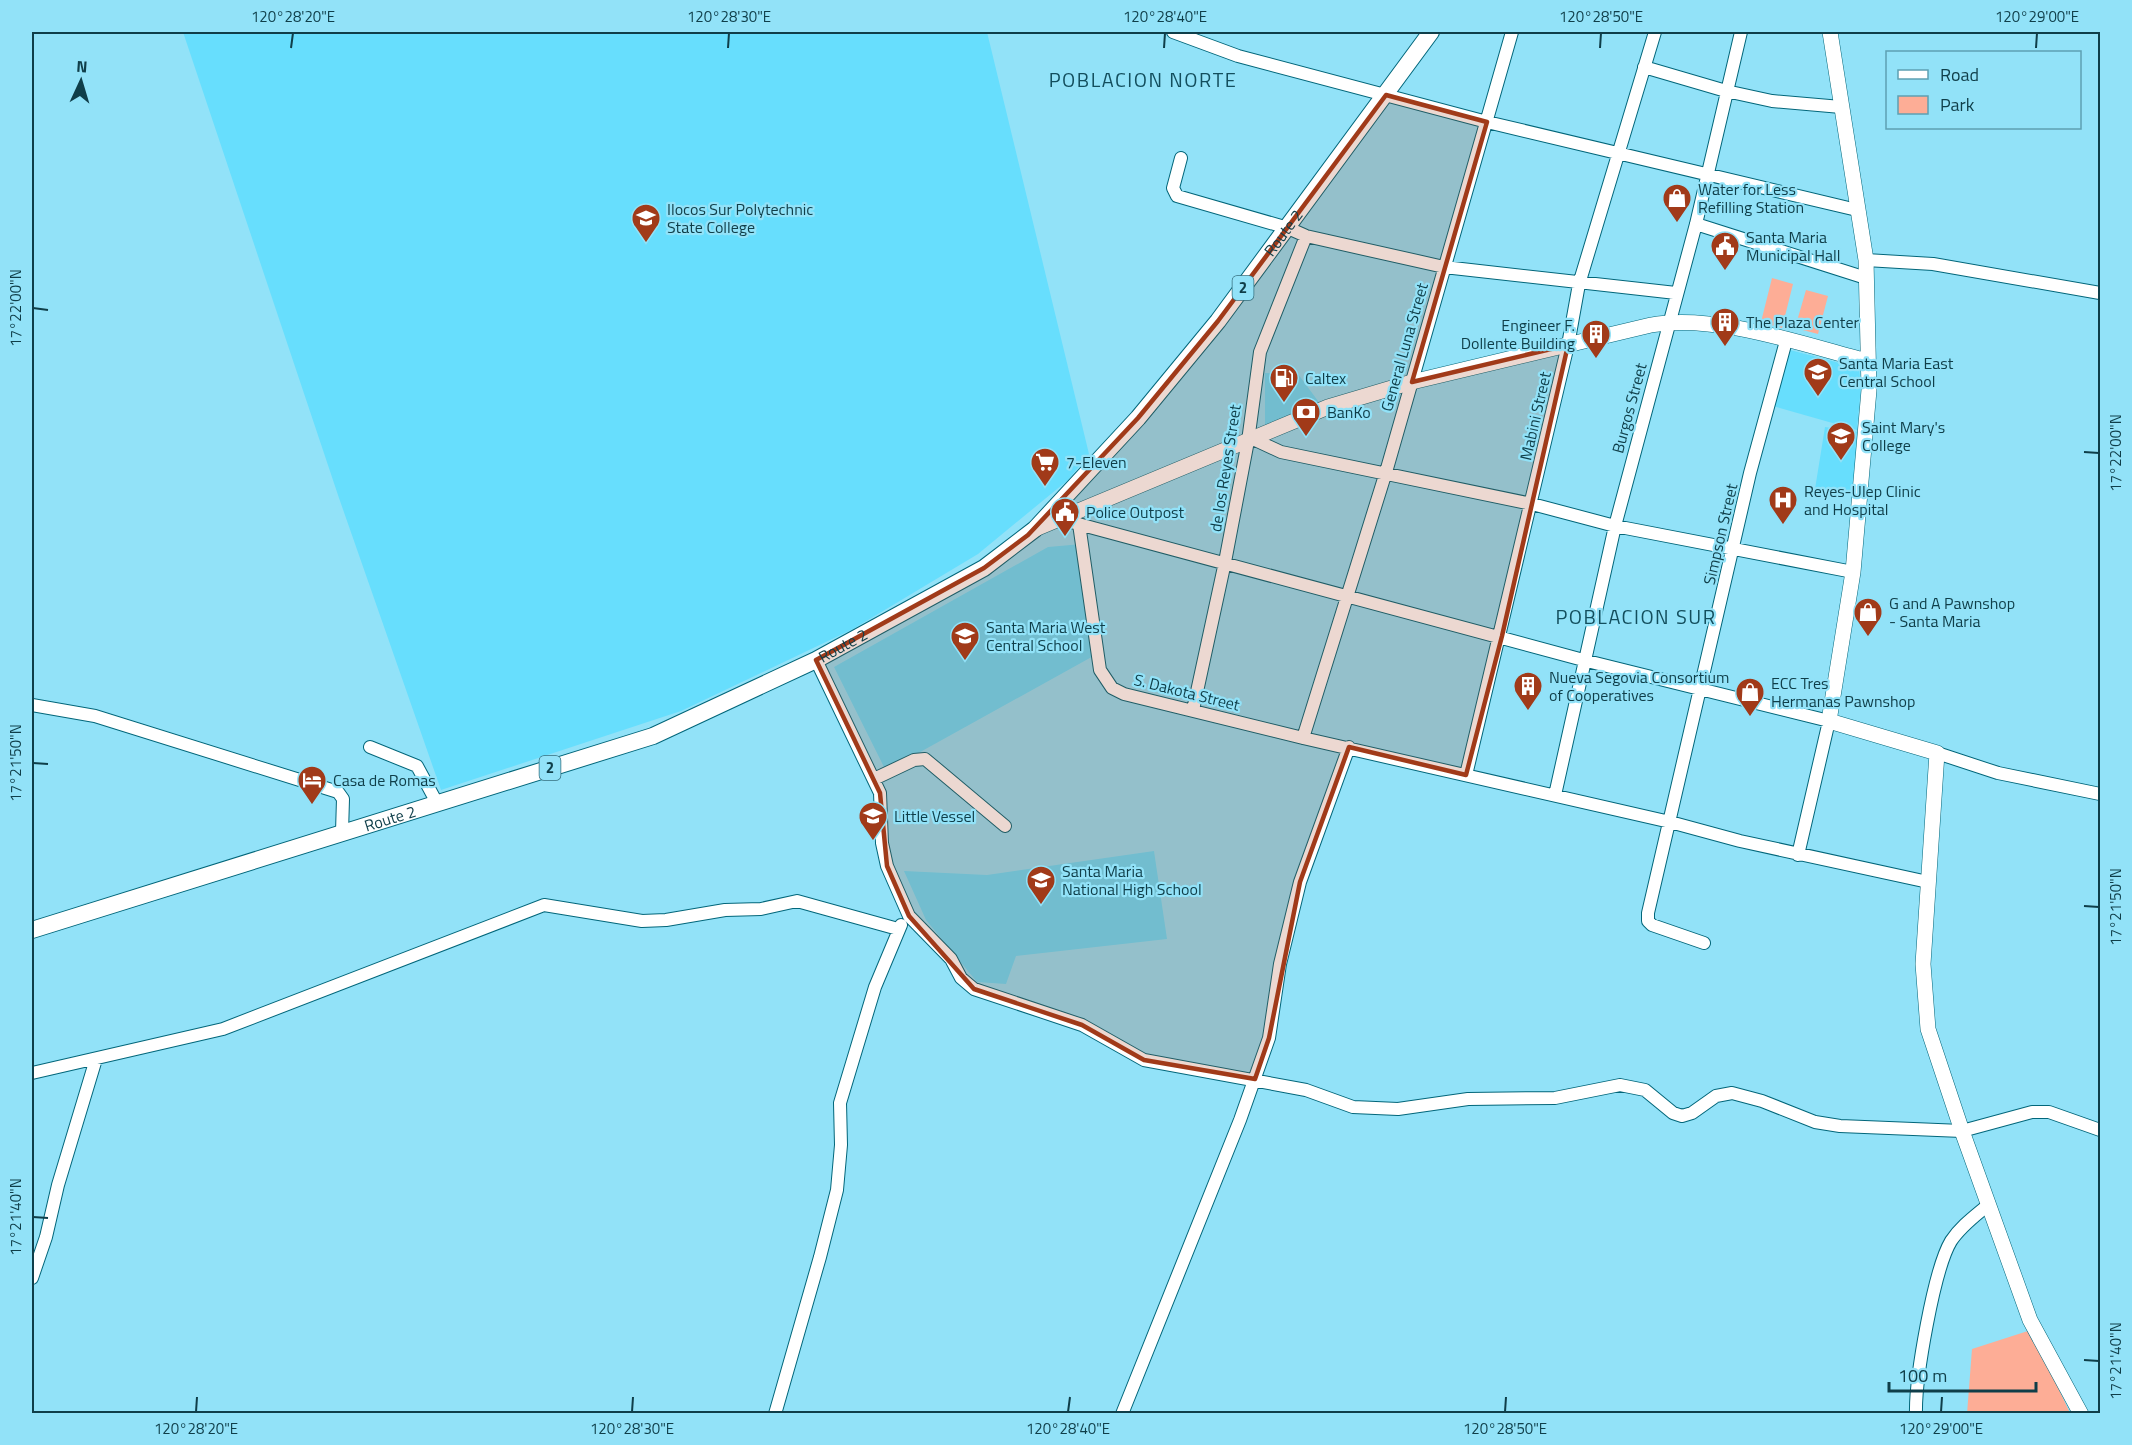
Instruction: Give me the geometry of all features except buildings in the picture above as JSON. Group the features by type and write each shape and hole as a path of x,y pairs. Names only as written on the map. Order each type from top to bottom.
{"highway":[{"name":"Route 2","path":"32,930 653,736 816,660 984,567 1035,529 1138,418 1218,321 1431,32"}],"main road":[{"path":"1830,32 1866,260 1868,422 1853,572 1829,722 1937,753 1923,964 1928,1029 1988,1206 2030,1320 2081,1413"},
{"path":"1035,529 1328,407 1412,382 1669,321 1731,327 1868,361"}],"street":[{"path":"1173,32 1238,56 1487,122 1857,210"},
{"name":"General Luna Street","path":"1303,738 1386,472 1512,32"},
{"name":"Mabini Street","path":"1467,775 1502,636 1569,345 1579,284 1654,32"},
{"name":"Burgos Street","path":"1555,795 1587,661 1615,526 1696,224 1741,32"},
{"path":"1644,67 1726,91 1772,101 1841,106"},
{"path":"1181,158 1173,188 1177,196 1288,228 1306,236 1444,267 1579,284 1676,293"},
{"path":"1696,224 1866,278"},
{"name":"de los Reyes Street","path":"1193,710 1250,440 1260,352 1306,236"},
{"path":"1866,260 1933,264 2100,293"},
{"name":"Simpson Street","path":"1704,944 1652,925 1648,921 1750,473 1786,341"},
{"path":"1250,440 1281,452 1532,504 1615,526 1853,572"},
{"path":"1061,520 1502,636 1587,661 1829,722 1798,855"},
{"name":"S. Dakota Street","path":"1079,524 1099,660 1106,681 1112,688 1124,694 1303,738 1670,822 1798,855 1928,882"},
{"path":"816,660 880,793 882,843 887,866 909,916 951,959 961,978 974,989 1082,1025 1144,1059 1253,1084 1306,1090 1353,1107 1374,1110 1468,1099 1556,1098 1620,1085 1645,1090 1673,1113 1682,1116 1692,1113 1716,1096 1732,1093 1823,1123 1962,1131 2032,1112 2049,1112 2100,1130"},
{"path":"32,705 95,716 338,792 343,799 342,832"},
{"path":"370,747 417,766 437,803"},
{"path":"1122,1413 1240,1120 1269,1038 1280,964 1300,882 1349,747"},
{"path":"1937,753 1998,774 2100,794"},
{"path":"874,779 914,760 925,759 1005,826"},
{"path":"32,1073 223,1029 544,904 642,921 761,909 797,901 897,929"},
{"path":"775,1413 837,1190 841,1145 840,1103 871,998 897,929 909,916"},
{"path":"32,1278 46,1238 58,1185 96,1059"},
{"path":"1916,1413 1925,1342 1943,1257 1961,1228 1988,1206"}],"highlighted area":[{"path":"1386,95 1487,122 1412,382 1568,345 1502,636 1466,775 1349,747 1300,882 1269,1038 1255,1079 1144,1060 1082,1025 974,989 909,916 887,866 880,793 816,660 984,568 1028,535 1138,418 1218,321"}],"shaded area":[{"name":"Ilocos Sur Polytechnic State College","path":"183,32 987,32 1089,454 1068,480 978,554 853,629 681,711 441,790 339,498"},
{"name":"Santa Maria East Central School","path":"1790,350 1859,368 1861,387 1857,430 1773,406"},
{"path":"1265,373 1298,374 1321,405 1265,431"},
{"name":"Saint Mary's College","path":"1825,427 1865,433 1859,496 1815,489"},
{"name":"Santa Maria West Central School","path":"1082,544 1097,654 886,771 834,667 1048,547"},
{"name":"Santa Maria National High School","path":"1154,851 1167,939 1016,956 1006,984 977,982 926,920 904,871 987,875"}],"green space":[{"path":"1772,278 1793,284 1782,328 1761,322"},
{"path":"1806,290 1828,296 1818,334 1795,328"},
{"path":"2031,1330 2070,1413 1967,1414 1972,1349"}],"place":[{"name":"Water for Less Refilling Station","path":"1677,224"},
{"name":"Ilocos Sur Polytechnic State College","path":"646,244"},
{"name":"Santa Maria Municipal Hall","path":"1725,272"},
{"name":"The Plaza Center","path":"1725,348"},
{"name":"Engineer F. Dollente Building","path":"1596,360"},
{"name":"Santa Maria East Central School","path":"1818,398"},
{"name":"Caltex","path":"1284,404"},
{"name":"BanKo","path":"1306,438"},
{"name":"Saint Mary's College","path":"1841,462"},
{"name":"7-Eleven","path":"1045,488"},
{"name":"Reyes-Ulep Clinic and Hospital","path":"1783,526"},
{"name":"Police Outpost","path":"1065,538"},
{"name":"G and A Pawnshop - Santa Maria","path":"1868,638"},
{"name":"Santa Maria West Central School","path":"965,662"},
{"name":"Nueva Segovia Consortium of Cooperatives","path":"1528,712"},
{"name":"ECC Tres Hermanas Pawnshop","path":"1750,718"},
{"name":"Casa de Romas","path":"312,806"},
{"name":"Little Vessel","path":"873,842"},
{"name":"Santa Maria National High School","path":"1041,906"}],"district":[{"name":"POBLACION NORTE","path":"1143,80"},
{"name":"POBLACION SUR","path":"1636,617"}]}
